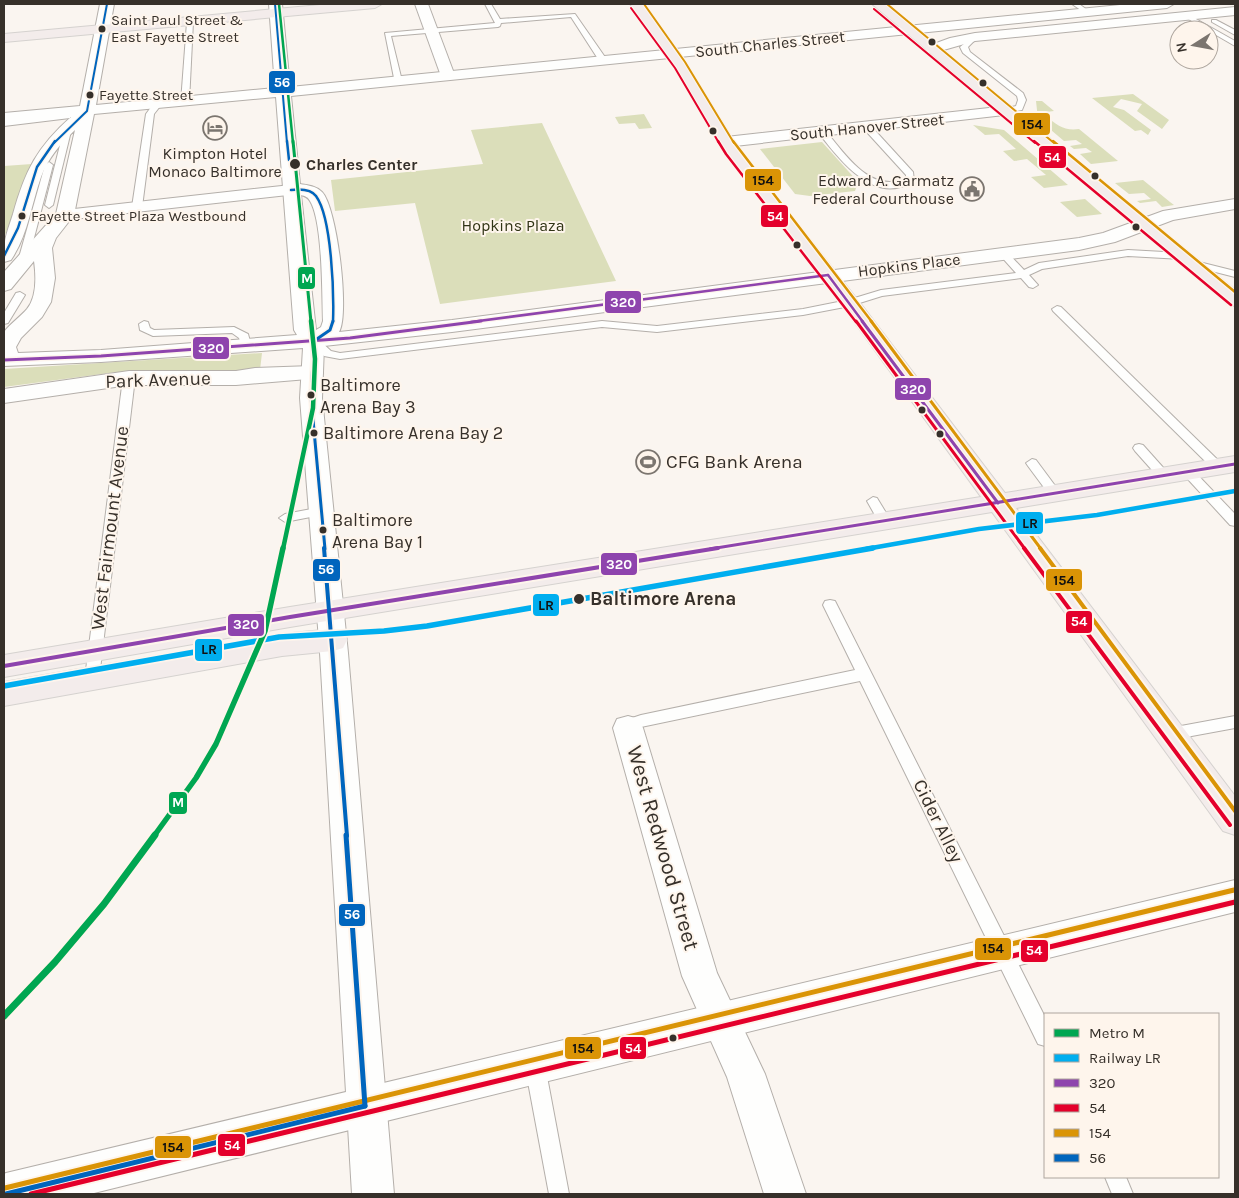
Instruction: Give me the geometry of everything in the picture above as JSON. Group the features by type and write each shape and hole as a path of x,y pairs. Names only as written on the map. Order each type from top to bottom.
{"main road":[{"path":"12,270 48,237 65,215 107,4"},
{"path":"4,38 190,22 276,8 375,4"},
{"path":"422,4 448,76"},
{"path":"636,4 671,54 726,142 850,303 1235,821"},
{"path":"878,4 1235,300"},
{"path":"1166,4 1187,16"},
{"name":"South Charles Street","path":"4,118 87,112 1166,4"},
{"path":"276,8 304,330 314,341 311,398 331,610 365,1106 373,1194"},
{"path":"933,49 955,40 975,37 1235,11"},
{"name":"South Hanover Street","path":"726,142 1007,111"},
{"path":"12,270 16,233 36,170 68,127 87,112"},
{"path":"65,215 305,190 317,197 321,203 327,237 333,320 330,330 314,341"},
{"name":"Hopkins Place","path":"8,360 314,341 452,326 828,275 1079,244 1108,238 1180,212 1235,204"},
{"path":"8,360 5,347 10,335 36,312 41,302 45,269 41,255 48,237"},
{"name":"Park Avenue","path":"4,396 129,378 236,378 255,375 312,373"},
{"path":"4,666 331,610 879,511 998,503 1230,467"},
{"path":"4,694 282,645 333,640"},
{"name":"West Redwood Street","path":"628,728 700,976 722,1020 745,1074 785,1194"},
{"path":"6,1194 1235,896"}],"lane":[{"path":"488,4 498,21"},
{"path":"1075,4 1087,12"},
{"path":"498,21 573,15 603,60"},
{"path":"1187,16 1215,21 1235,33"},
{"path":"1187,16 1235,44"},
{"path":"398,81 387,34 498,25 498,21"},
{"path":"185,102 190,22"},
{"path":"975,37 964,47 966,53 1020,95 1022,100 1019,108 1007,111"},
{"path":"137,207 150,114 157,105"},
{"path":"4,124 33,122 87,112"},
{"path":"49,205 68,127"},
{"path":"822,132 860,173 872,182 881,186 894,186 911,180 910,174 866,127"},
{"path":"4,321 12,270 49,165"},
{"path":"1003,253 1034,286"},
{"path":"314,341 328,354 340,356 602,324 637,329 657,329 803,312 850,303 881,294 1023,274 1040,266 1128,253 1186,260 1235,274"},
{"path":"1058,309 1230,467"},
{"path":"144,324 145,330 153,333 234,330 244,336 246,345"},
{"name":"West Fairmount Avenue","path":"92,678 129,378"},
{"path":"1139,448 1164,476"},
{"path":"1032,463 1055,494"},
{"path":"1188,472 1235,522"},
{"path":"284,518 322,511"},
{"name":"Cider Alley","path":"830,605 1044,1036"},
{"name":"West Redwood Street","path":"628,728 634,723 641,721 865,674"},
{"path":"1170,734 1235,722"},
{"path":"535,1066 559,1194"},
{"path":"1115,1178 1123,1194"}],"green space":[{"path":"1133,94 1169,120 1162,129 1137,111 1142,104 1121,99 1113,107 1124,110 1151,130 1148,135 1141,130 1135,131 1092,98"},
{"path":"1036,101 1042,101 1054,111 1046,112 1046,116 1054,122 1061,127 1079,129 1118,161 1091,164 1080,154 1092,152 1086,148 1074,149 1070,146 1082,144 1076,140 1064,141 1038,119"},
{"path":"644,114 652,128 639,129 635,123 619,124 615,117"},
{"name":"Hopkins Plaza","path":"542,123 616,281 440,304 415,203 335,211 331,180 483,164 471,130"},
{"path":"973,125 1004,130 1068,185 1044,188 1031,177 1046,175 1027,159 1014,161 1003,151 1016,149 999,134 985,135"},
{"path":"822,142 858,182 855,191 810,196 795,194 760,149"},
{"path":"32,164 4,238 4,166"},
{"path":"1143,180 1174,205 1162,207 1156,201 1140,203 1137,201 1151,199 1144,193 1129,194 1115,183"},
{"path":"1085,199 1102,214 1077,217 1060,202"},
{"path":"262,353 260,370 117,372 4,387 4,369"}],"metro line":[{"name":"M","path":"4,1016 55,962 104,904 196,778 216,744 265,631 313,408 315,359 279,4"}],"rail line":[{"name":"LR","path":"4,686 279,637 384,631 427,626 979,529 1097,515 1235,491"}],"transit line":[{"name":"56","path":"4,256 18,228 37,167 56,140 87,111 107,4"},
{"name":"56","path":"275,4 289,160"},
{"name":"154","path":"644,4 685,62 736,146 862,308 1235,811"},
{"name":"154","path":"887,4 1235,292"},
{"name":"54","path":"631,8 675,68 726,154 852,316 1230,825"},
{"name":"54","path":"874,9 1231,305"},
{"name":"56","path":"291,190 308,191 316,196 321,206 328,237 333,321 330,330 314,341"},
{"name":"320","path":"828,275 998,503"},
{"name":"320","path":"4,360 101,356 350,338 828,275"},
{"name":"56","path":"314,341 311,398 334,653 365,1106"},
{"name":"320","path":"4,666 290,617 1235,464"},
{"name":"154","path":"5,1188 1234,890"},
{"name":"54","path":"31,1194 1235,902"},
{"name":"56","path":"6,1194 365,1106"}],"place":[{"name":"Saint Paul Street & East Fayette Street","path":"102,29"},
{"name":"Fayette Street","path":"90,95"},
{"name":"Kimpton Hotel Monaco Baltimore","path":"215,128"},
{"name":"Charles Center","path":"295,164"},
{"name":"Edward A. Garmatz Federal Courthouse","path":"972,189"},
{"name":"Fayette Street Plaza Westbound","path":"22,216"},
{"name":"Baltimore Arena Bay 3","path":"311,395"},
{"name":"Baltimore Arena Bay 2","path":"314,433"},
{"name":"CFG Bank Arena","path":"648,462"},
{"name":"Baltimore Arena Bay 1","path":"323,530"},
{"name":"Baltimore Arena","path":"579,599"}]}
